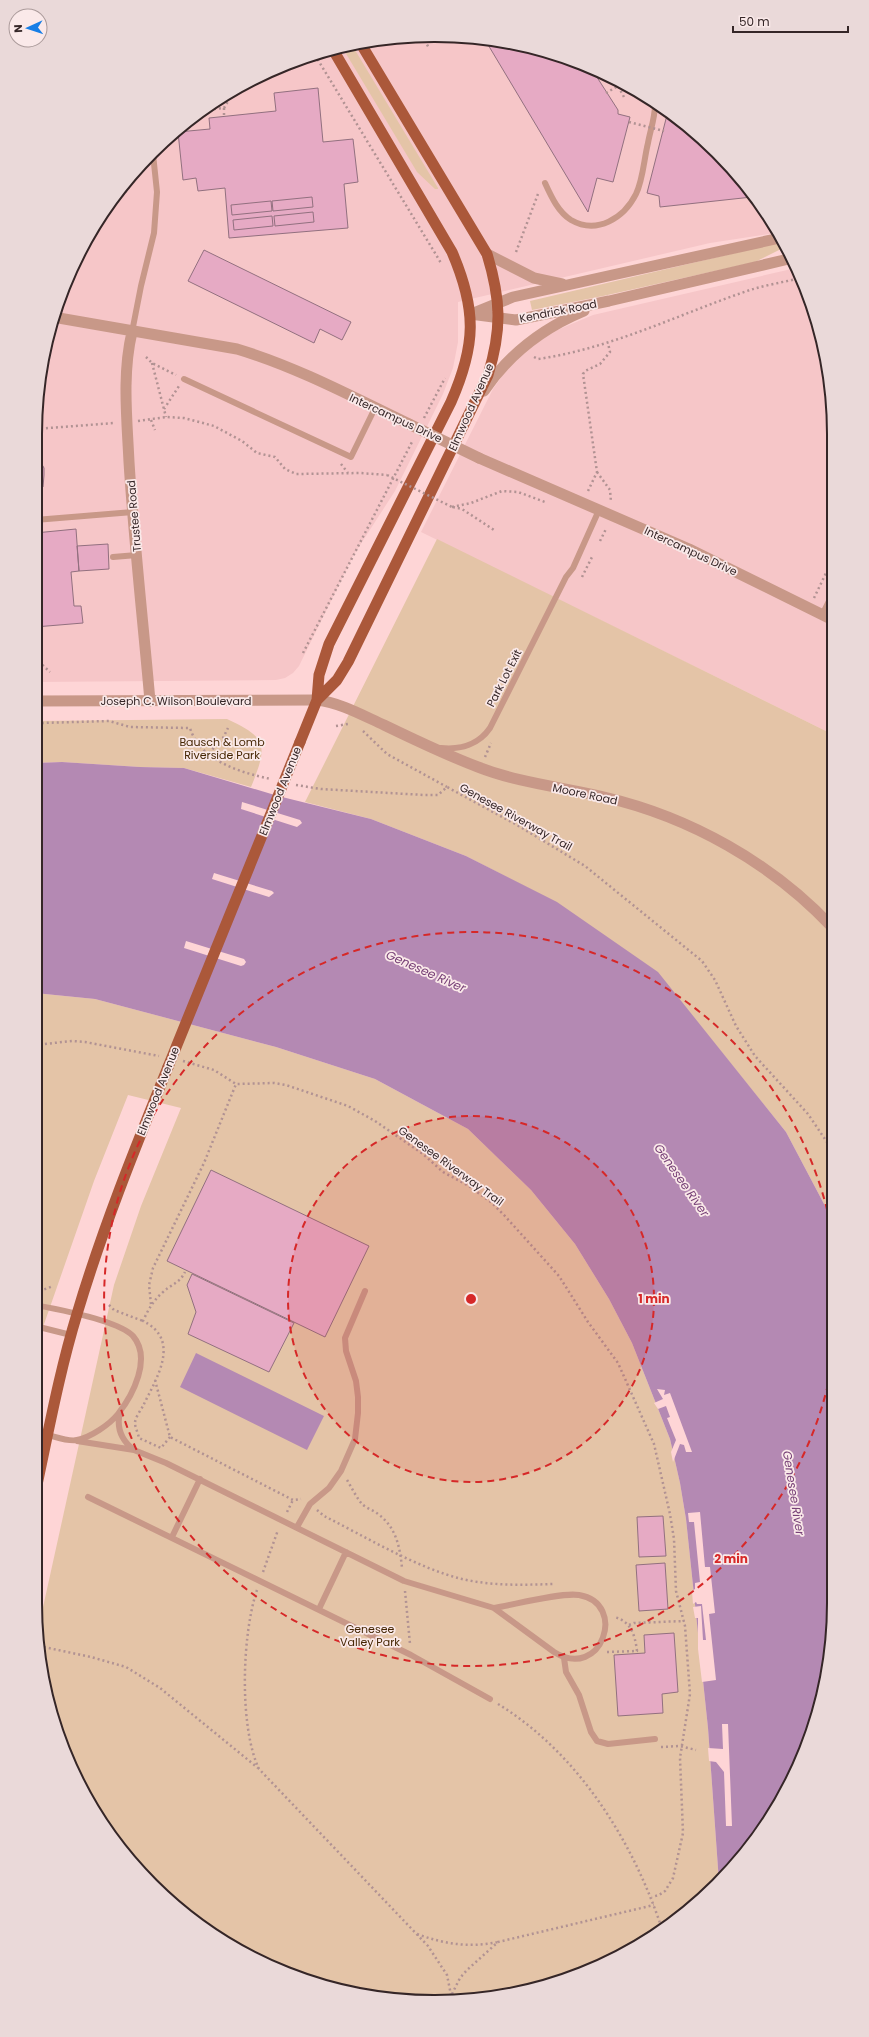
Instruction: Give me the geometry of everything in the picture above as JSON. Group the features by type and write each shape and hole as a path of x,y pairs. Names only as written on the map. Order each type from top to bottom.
{"main road":[{"name":"Elmwood Avenue","path":"317,700 333,684 348,662 475,403 488,375 495,353 499,318 496,289 487,254 365,49"},
{"name":"Elmwood Avenue","path":"42,1462 71,1335 118,1192 317,700 319,675 329,644 462,378 469,351 470,314 465,286 452,252 336,54"}],"street":[{"name":"Kendrick Road","path":"470,314 513,297 775,239"},
{"path":"487,254 534,278 567,285"},
{"name":"Kendrick Road","path":"470,314 516,320 609,301 786,260"},
{"path":"475,403 502,367 525,344 563,320 609,301"},
{"name":"Intercampus Drive","path":"60,318 132,332 206,342 265,357 479,458 689,549 827,617"},
{"name":"Trustee Road","path":"132,332 126,365 133,512 150,701"},
{"name":"Joseph C. Wilson Boulevard","path":"42,701 317,700"},
{"name":"Moore Road","path":"317,700 345,707 493,773 535,784 625,802 692,827 734,850 774,876 827,923"}],"lane":[{"path":"545,183 558,207 571,220 589,225 605,224 619,216 629,206 637,192 654,109"},
{"path":"132,332 154,233 157,192 153,161"},
{"path":"184,379 351,457 375,408"},
{"name":"Park Lot Exit","path":"432,747 453,749 463,747 472,744 486,734 566,578 573,568 599,510"},
{"path":"42,519 133,512"},
{"path":"112,557 137,556"},
{"path":"296,1527 310,1504 329,1488 341,1471 355,1439 358,1413 356,1381 346,1351 344,1338 365,1291"},
{"path":"42,1307 116,1326 132,1336 137,1342 142,1360 140,1370 119,1418 119,1430 125,1441 134,1450"},
{"path":"42,1328 71,1335"},
{"path":"75,1441 90,1435 109,1422 123,1407"},
{"path":"48,1435 75,1441 134,1450 166,1463 404,1581 494,1608 564,1658 575,1659 586,1656 596,1650 602,1641 605,1630 605,1619 601,1609 593,1601 584,1596 573,1594 494,1608"},
{"path":"172,1537 200,1479"},
{"path":"88,1497 411,1655 490,1699"},
{"path":"319,1609 346,1552"},
{"path":"564,1658 566,1672 579,1695 591,1732 597,1741 608,1744 655,1739"}],"path":[{"path":"426,42 429,48"},
{"path":"318,60 442,265"},
{"path":"606,93 617,87"},
{"path":"619,88 625,99"},
{"path":"224,117 224,108 228,101"},
{"path":"215,109 224,108"},
{"path":"629,122 664,131"},
{"path":"516,252 538,194 535,188"},
{"path":"534,357 538,359 571,354 608,343 751,290 795,279"},
{"path":"608,343 610,352 600,364 585,371 583,374 597,472 610,490 612,498 611,505"},
{"path":"146,357 152,362 184,379 164,409"},
{"path":"152,362 166,417"},
{"path":"424,420 447,371"},
{"path":"138,421 166,417 184,418 214,426 242,441 257,453 275,457 285,469 296,474 360,473 387,475 452,507 462,509 494,530"},
{"path":"151,420 155,430"},
{"path":"42,429 117,423"},
{"path":"303,653 416,434"},
{"path":"586,495 597,472"},
{"path":"452,507 471,503 502,491 518,492 548,504"},
{"path":"600,540 606,529"},
{"path":"582,577 593,555"},
{"path":"814,599 826,573"},
{"path":"42,665 50,672"},
{"path":"42,723 109,721 130,727 190,728 193,736 209,753 222,763 240,772 274,780"},
{"path":"336,726 350,724"},
{"path":"357,727 387,754 447,787"},
{"path":"209,753 223,738 228,728"},
{"name":"Genesee Riverway Trail","path":"289,783 321,790 424,795 438,795 447,787 517,825 585,866 702,961 715,980 736,1026 752,1051 765,1069 808,1114 827,1142"},
{"path":"42,1044 59,1042 85,1042 160,1056"},
{"path":"151,1304 149,1285 153,1268 204,1163 236,1084 214,1070 182,1061"},
{"name":"Genesee Riverway Trail","path":"236,1084 274,1083 286,1085 348,1106 423,1154 443,1172 469,1186 492,1203 545,1259 563,1282 588,1322 618,1363 649,1431 670,1514 674,1539 676,1591 684,1621 690,1702 680,1746 684,1833 673,1878 665,1891 652,1898"},
{"path":"143,1321 151,1304 163,1291 181,1280 185,1272"},
{"path":"42,1290 52,1286"},
{"path":"109,1305 114,1310 143,1321 157,1331 163,1345 163,1359 155,1380 135,1422 139,1438 161,1448 170,1437"},
{"path":"155,1380 170,1437 293,1500 305,1498 324,1516 431,1569 463,1579 510,1585 555,1584"},
{"path":"341,1471 363,1505 376,1513 389,1524 397,1540 404,1581 411,1655"},
{"path":"260,1770 250,1742 245,1664 249,1620 272,1544 293,1500"},
{"path":"612,1610 615,1625"},
{"path":"607,1652 637,1651 634,1636 629,1626 620,1619 614,1617"},
{"path":"629,1626 634,1623 684,1621"},
{"path":"603,1656 611,1645"},
{"path":"44,1647 91,1657 126,1667 160,1688 260,1770 428,1946 447,1974 452,1994"},
{"path":"490,1699 515,1715 538,1733 575,1772 618,1832 652,1898 660,1924"},
{"path":"655,1739 655,1747 680,1746 696,1750"},
{"path":"416,1933 456,1945 485,1945 654,1905"},
{"path":"452,1994 464,1974 498,1942"}],"shaded area":[{"path":"434,42 460,43 486,45 536,55 585,72 608,82 653,108 693,139 730,176 761,216 771,234 710,243 458,302 458,342 453,368 443,394 395,491 353,556 299,666 293,673 285,678 276,680 42,682 42,434 45,383 55,333 72,284 82,261 108,216 139,176 157,157 176,139 216,108 261,82 284,72 333,55 383,45"},
{"path":"791,269 814,333 824,383 827,434 827,732 421,532 493,389 507,369 527,349 550,333 593,315"}],"green space":[{"path":"355,51 438,189 435,189 417,172 345,53"},
{"path":"777,243 780,249 755,262 603,296 532,310 530,301"},
{"path":"437,539 827,732 827,1210 786,1132 657,972 557,903 466,856 371,819 305,802"},
{"name":"Bausch & Lomb Riverside Park","path":"227,719 251,732 261,745 262,753 251,787 184,768 62,762 42,763 42,721"},
{"name":"Genesee Valley Park","path":"42,994 95,999 276,1047 375,1079 468,1129 531,1190 575,1244 609,1299 632,1343 670,1439 686,1519 708,1728 718,1873 693,1898 653,1929 631,1942 608,1955 561,1974 536,1982 486,1992 434,1995 409,1994 383,1992 333,1982 284,1965 261,1955 216,1929 196,1914 176,1898 139,1861 108,1821 82,1776 72,1753 55,1704 45,1654 42,1610 114,1285 141,1206 181,1108 128,1095 94,1181 42,1330"}],"water":[{"name":"Genesee River","path":"62,762 184,768 278,796 371,819 466,856 557,902 658,972 786,1132 827,1210 827,1602 824,1654 814,1704 797,1753 787,1776 761,1821 730,1861 718,1873 708,1728 686,1519 670,1439 632,1343 609,1299 575,1244 531,1190 468,1129 375,1079 276,1047 95,999 42,994 42,763","holes":["242,802 300,820 302,823 297,827 241,809","214,873 272,891 274,893 269,897 212,879","186,941 244,959 246,962 241,966 184,948"]},
{"path":"196,1353 324,1416 307,1450 180,1387"}],"pier":[{"path":"657,1389 665,1390 664,1395 670,1393 692,1452 686,1452 684,1445 680,1444 673,1462 671,1452 676,1440 667,1418 670,1417 666,1406 658,1409 654,1403 663,1399"},
{"path":"700,1512 705,1567 710,1567 715,1613 709,1614 716,1680 702,1682 698,1649 698,1618 695,1618 693,1607 701,1606 703,1640 706,1640 702,1604 697,1604 696,1602 693,1604 692,1591 695,1589 695,1583 700,1582 694,1522 689,1522 688,1513"},
{"path":"722,1724 728,1724 732,1826 726,1826 724,1772 716,1762 709,1761 708,1748 723,1749"}],"building":[{"path":"488,45 536,55 597,77 618,110 618,114 630,117 613,182 597,178 588,212"},
{"path":"318,88 323,142 353,139 358,182 344,184 348,228 229,238 225,188 198,191 196,178 183,180 179,137 186,131 210,129 209,118 276,111 274,93"},
{"path":"666,118 693,139 712,157 747,198 660,207 659,196 647,193"},
{"path":"312,197 313,207 273,211 272,201"},
{"path":"271,201 272,211 232,215 231,205"},
{"path":"313,212 314,222 275,226 274,216"},
{"path":"272,216 273,226 234,230 233,220"},
{"path":"204,250 351,322 342,340 320,329 314,343 188,281"},
{"path":"42,464 44,468 42,488"},
{"path":"76,529 79,571 71,572 74,606 81,606 83,623 42,626 42,532"},
{"path":"108,544 109,569 79,571 77,546"},
{"path":"211,1170 369,1246 325,1337 167,1261"},
{"path":"192,1274 294,1323 269,1372 188,1334 196,1312 187,1285"},
{"path":"663,1516 666,1556 639,1557 637,1517"},
{"path":"665,1563 668,1609 639,1611 636,1565"},
{"path":"674,1633 678,1692 662,1694 663,1713 618,1716 614,1655 645,1653 644,1635"}]}
